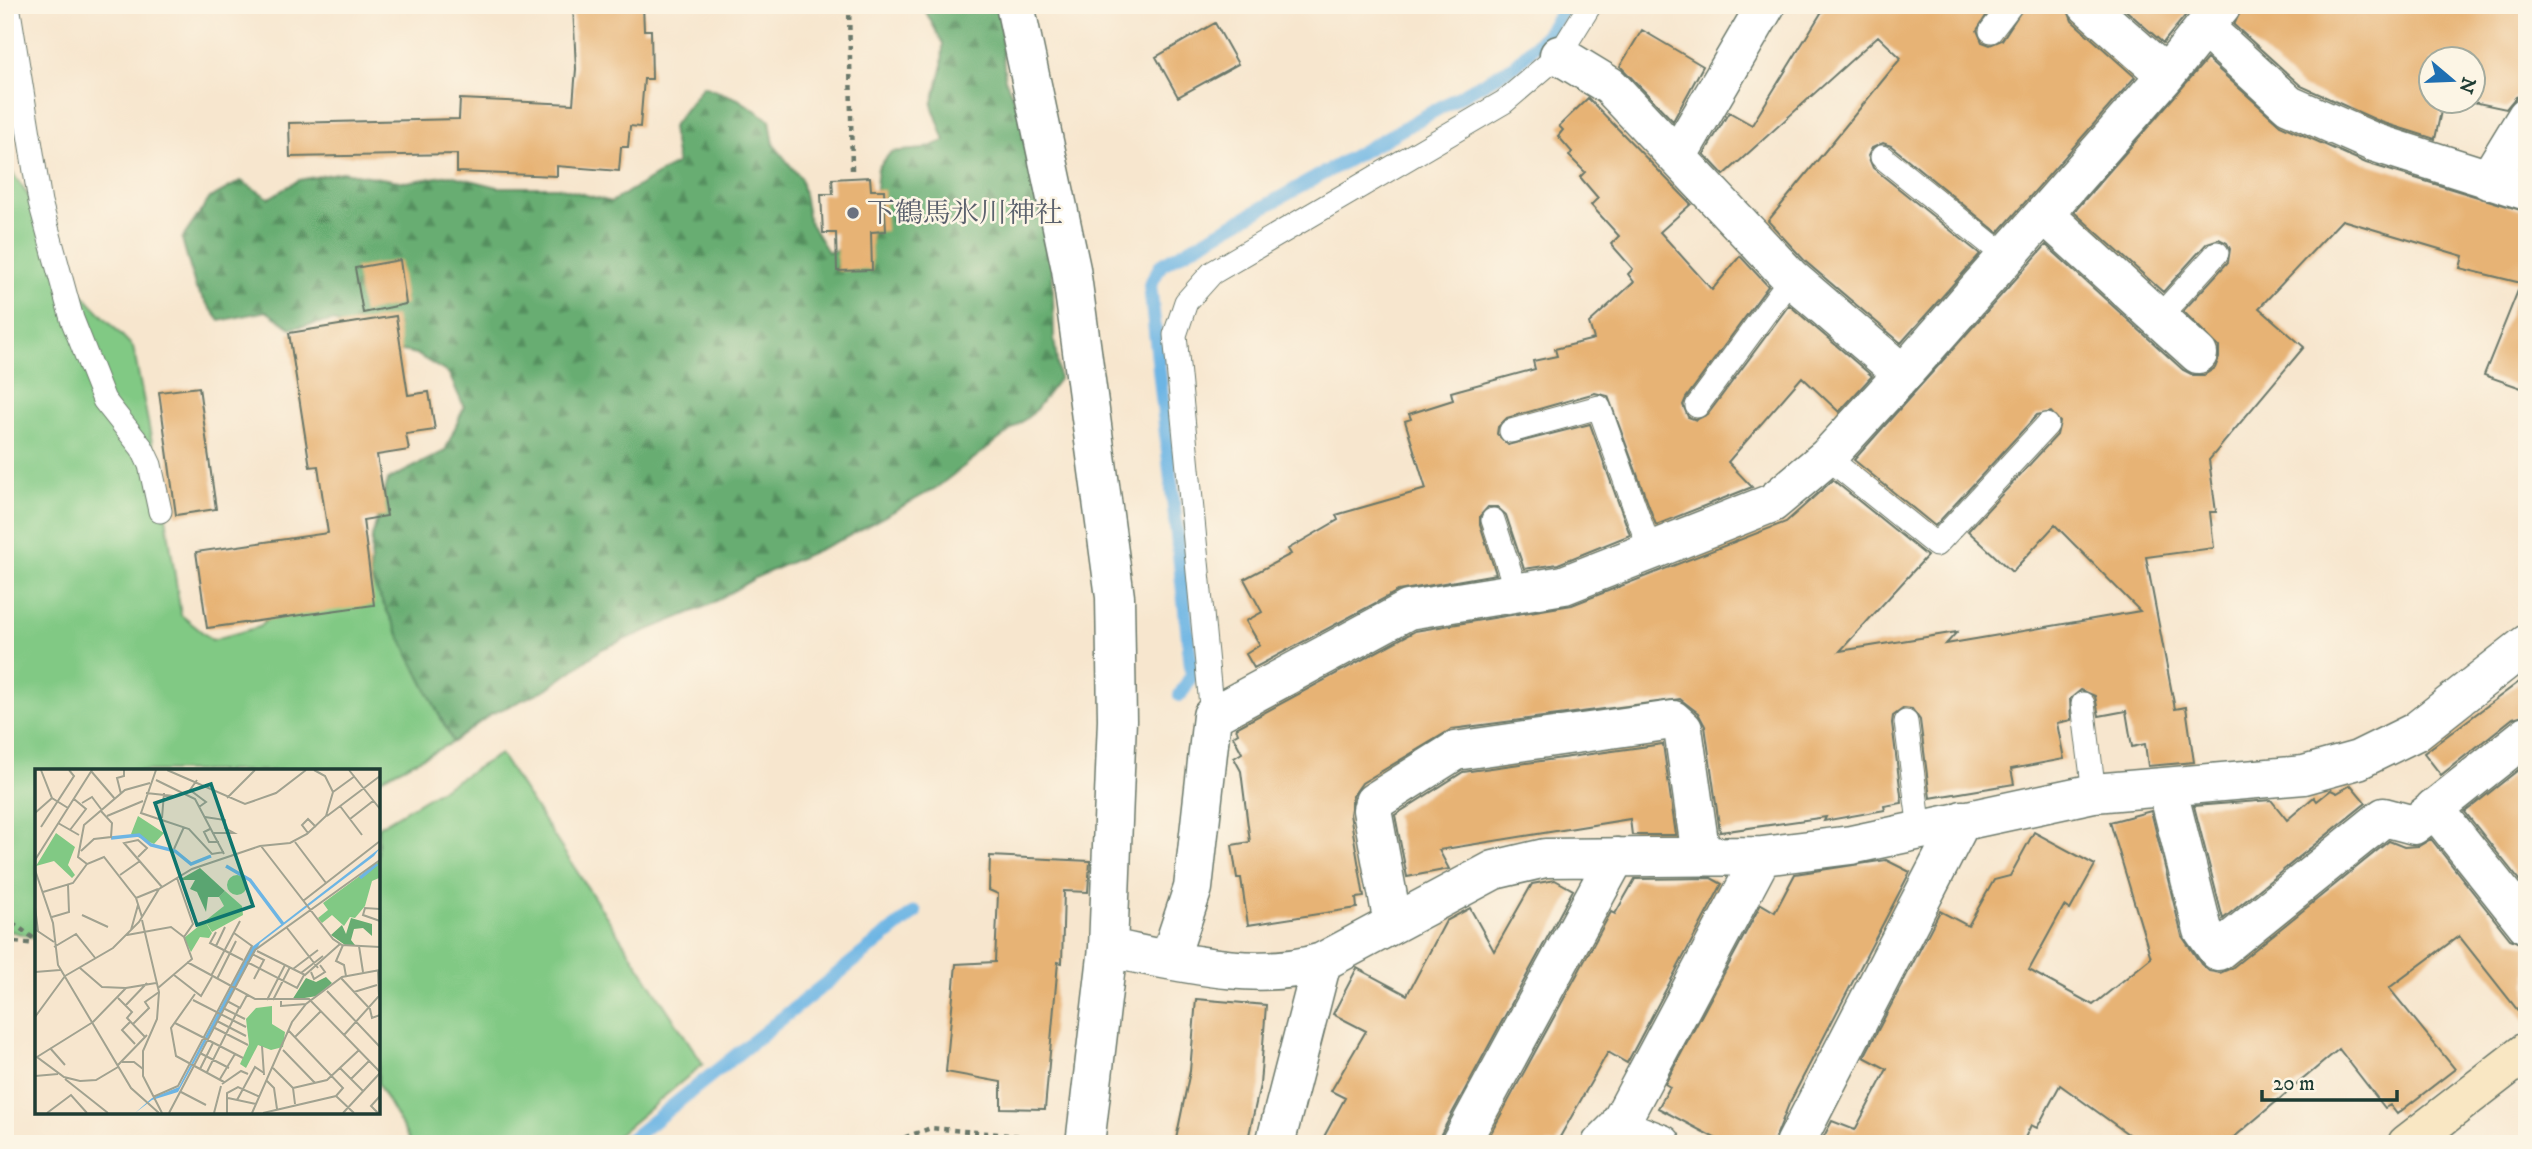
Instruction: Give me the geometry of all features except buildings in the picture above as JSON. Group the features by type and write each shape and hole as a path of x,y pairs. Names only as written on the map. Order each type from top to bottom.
{"street":[{"path":"1016,5 1071,269 1115,597 1118,720 1108,948 1085,1142"},
{"path":"1677,157 1766,5"},
{"path":"2087,5 2166,75"},
{"path":"1169,960 1193,888 1212,716 1408,610 1564,585 1772,503 1827,457 1903,374 2005,256 2045,215 2214,17 2289,105 2373,142 2527,191"},
{"path":"1559,55 1610,86 1791,278 1903,374"},
{"path":"2488,180 2527,116"},
{"path":"2045,215 2199,354"},
{"path":"1108,948 1199,966 1297,970 1322,962 1494,870 1545,858 1762,856 1851,845 2094,793 2304,775 2358,760 2415,732 2527,644"},
{"path":"1393,924 1372,810 1374,802 1455,751 1673,720 1683,729 1701,856"},
{"path":"2167,787 2203,930 2218,951 2384,817 2414,825 2527,735"},
{"path":"2434,808 2527,925"},
{"path":"1794,1144 1962,820"},
{"path":"1662,1144 1609,1136 1762,856"},
{"path":"1460,1144 1616,857"},
{"path":"1275,1144 1322,962"},
{"path":"2407,1144 2527,1051"}],"lane":[{"path":"8,5 40,202 72,319 104,400 142,448 150,465 160,511"},
{"path":"1212,716 1175,335 1186,302 1212,274 1504,102 1559,55 1590,5"},
{"path":"1991,31 2011,5"},
{"path":"1882,157 2005,256"},
{"path":"2158,318 2217,253"},
{"path":"1697,406 1791,278"},
{"path":"1511,431 1599,407 1650,550"},
{"path":"1827,457 1936,545 2047,425"},
{"path":"1493,520 1517,593"},
{"path":"2083,704 2094,793"},
{"path":"1906,722 1920,830"}],"path":[{"path":"849,5 852,170"},
{"path":"5,918 35,941"},
{"path":"5,941 35,943"},
{"path":"886,1144 932,1128 1085,1142"}],"green space":[{"path":"925,5 999,5 1005,79 1023,119 1028,166 1052,256 1054,337 1059,379 1033,413 936,488 845,538 757,577 709,605 602,649 547,689 491,714 453,742 370,577 372,537 388,480 445,451 464,407 449,374 416,354 380,346 333,321 291,328 266,311 220,321 196,289 182,239 210,198 241,181 269,198 299,180 342,172 406,182 450,175 498,187 558,187 611,202 677,163 672,127 703,86 738,99 770,120 774,145 801,179 809,221 828,252 854,247 874,207 878,168 891,152 924,149 945,141 932,105 942,69 943,44"},
{"path":"5,103 13,158 5,160"},
{"path":"11,171 46,221 60,271 133,347 163,497 181,615 212,640 259,627 312,577 370,577 453,742 380,779 380,769 35,769 35,938 5,930 5,172"},
{"path":"500,754 703,1064 607,1144 412,1144 380,1088 380,826"}],"waterway":[{"path":"1180,695 1192,675 1150,285 1161,265 1514,66 1547,34 1566,5"},
{"path":"625,1144 915,912"}],"place":[{"name":"下鶴馬氷川神社","path":"853,213"}]}
